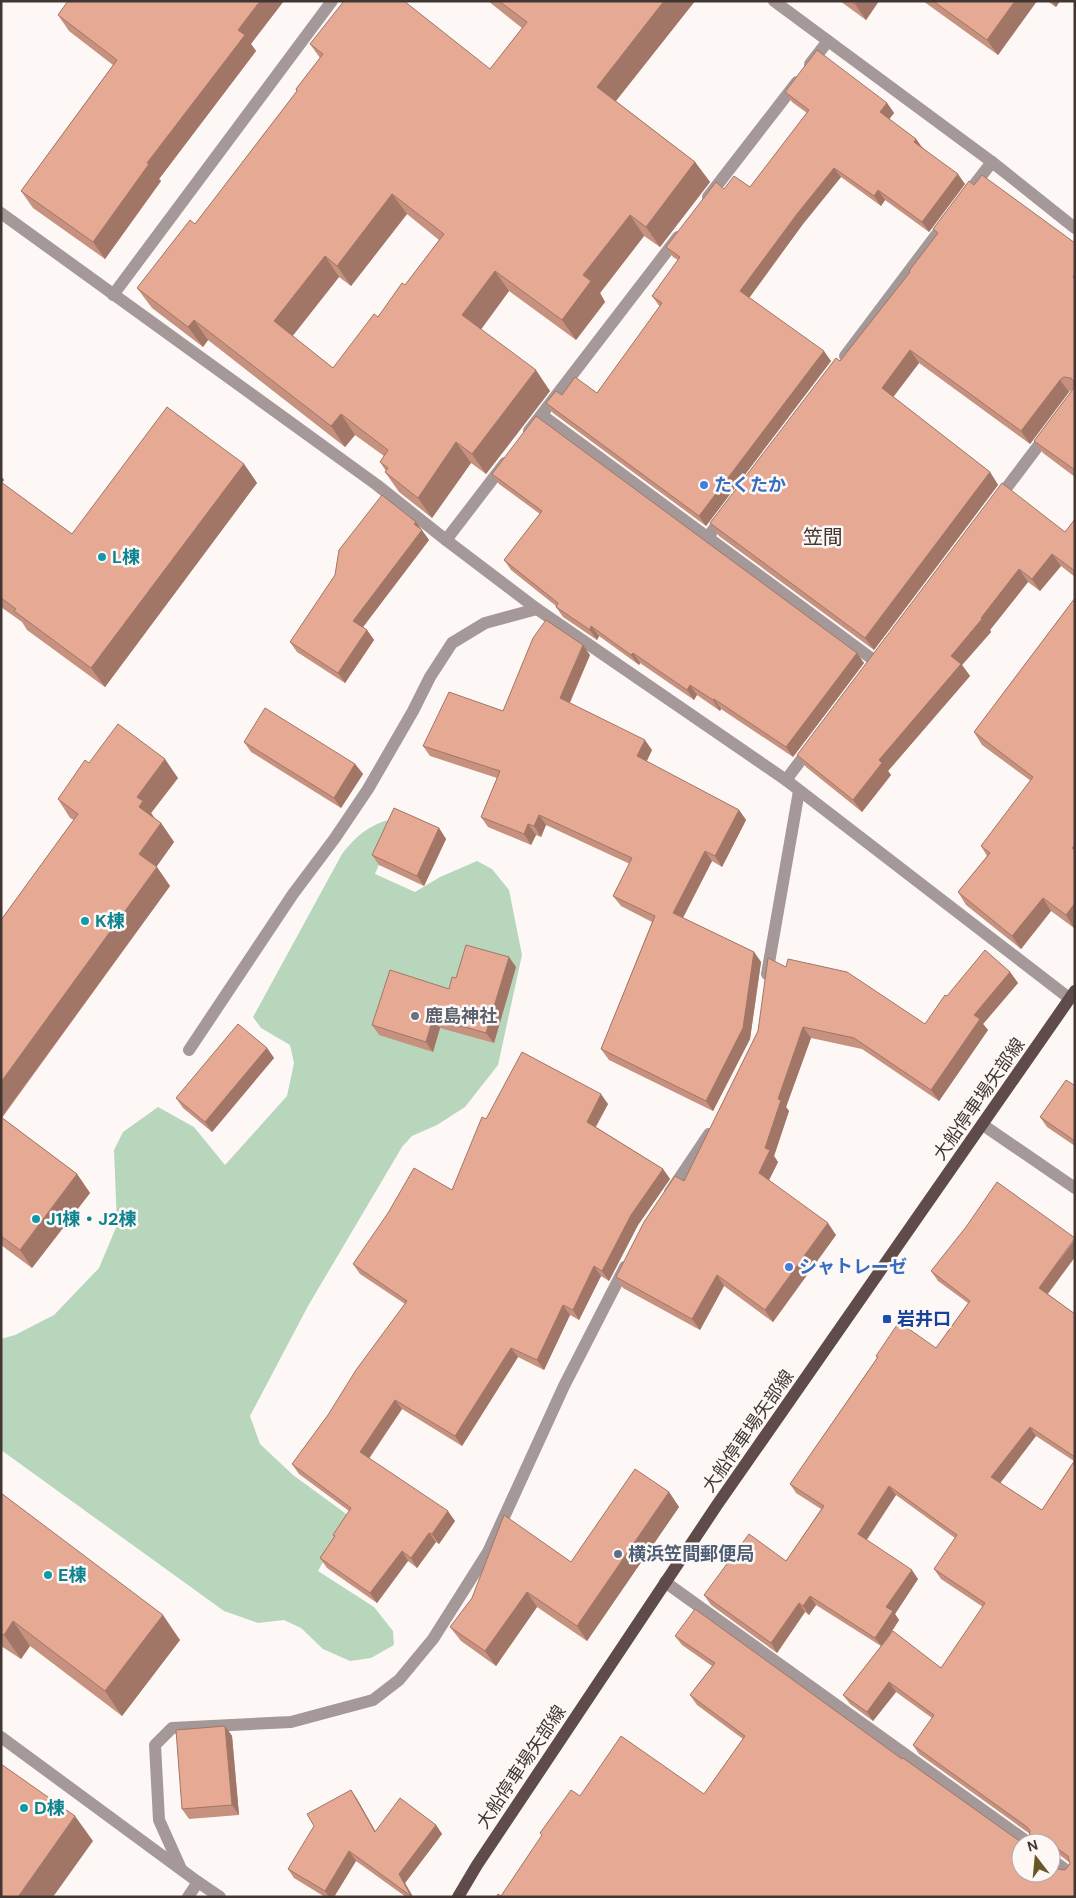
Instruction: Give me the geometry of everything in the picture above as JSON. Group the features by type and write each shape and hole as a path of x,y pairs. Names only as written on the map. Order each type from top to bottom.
{"main road":[{"name":"大船停車場矢部線","path":"458,1897 477,1864 665,1582 1072,995"}],"street":[{"path":"113,296 332,1"},
{"path":"774,1 992,162 1075,228"},
{"path":"703,204 828,41"},
{"path":"838,365 992,162"},
{"path":"1,213 376,485 537,609 786,780 1072,995"},
{"path":"524,438 685,228"},
{"path":"542,414 875,661"},
{"path":"993,506 1057,420"},
{"path":"446,540 512,454"},
{"path":"708,537 732,506"},
{"path":"189,1050 293,894 335,838 368,789 413,712 430,678 452,643 485,623 537,609"},
{"path":"786,780 816,740"},
{"path":"765,988 799,791"},
{"path":"983,1125 1075,1188"},
{"path":"661,1205 714,1128"},
{"path":"181,1869 158,1820 155,1744 172,1728 291,1722 373,1700 399,1680 433,1639 488,1552 564,1386 630,1256"},
{"path":"665,1582 1015,1833"},
{"path":"1,1737 220,1897"},
{"path":"1061,1866 1069,1872"},
{"path":"188,1897 198,1882"}],"green space":[{"path":"391,819 396,825 375,874 415,892 440,877 477,861 492,869 509,890 522,955 498,1065 465,1107 437,1125 412,1136 402,1147 308,1306 250,1416 260,1444 293,1475 349,1516 318,1571 374,1607 393,1631 394,1645 371,1658 350,1661 323,1649 301,1628 284,1620 258,1623 224,1611 1,1450 1,1339 15,1335 54,1315 99,1268 117,1225 114,1150 123,1132 158,1107 194,1127 225,1165 287,1096 294,1063 290,1045 261,1028 253,1017 342,854 364,832 376,824"}],"building":[{"path":"68,1 260,1 238,30 245,35 147,163 149,164 93,242 21,191 117,60 58,15"},
{"path":"344,1 404,1 490,69 527,22 499,1 664,1 597,87 695,162 646,227 630,215 583,275 591,281 562,320 495,271 462,315 536,370 472,454 456,442 418,498 385,472 388,468 380,462 388,450 341,414 331,426 194,320 188,327 137,288 190,220 195,224 297,91 296,89 323,54 310,44","holes":["392,194 444,234 405,285 402,283 378,317 374,314 333,368 274,321 325,256 337,266"]},
{"path":"933,1 1015,1 987,40"},
{"path":"817,50 887,103 880,112 916,139 914,142 958,174 922,222 878,190 874,196 834,168 797,214 740,291 824,351 699,516 546,403 556,391 562,395 575,377 597,393 662,303 652,296 680,257 666,247 716,182 724,189 734,176 750,187 809,110 785,92"},
{"path":"982,175 1075,243 1075,274 1073,277 1075,279 1075,470 1034,441 1073,389 1074,382 1071,378 1064,377 1060,380 1021,431 910,350 882,388 990,472 865,638 710,523 836,358 840,361 910,272 938,233 933,229 969,181 974,185"},
{"name":"L棟","path":"167,407 244,464 91,668 14,611 16,609 1,598 1,482 72,534"},
{"path":"536,416 857,653 786,747 714,699 690,685 687,690 633,653 631,655 591,626 590,630 556,607 558,603 504,560 542,511 492,474"},
{"path":"1002,483 1065,532 1075,519 1075,571 1052,554 1032,579 1019,569 982,619 951,656 961,664 879,760 882,763 853,800 797,755"},
{"path":"382,495 416,522 414,524 422,530 353,621 367,630 338,673 290,642 335,575 339,550"},
{"path":"1075,598 1075,845 1072,848 1075,850 1075,903 1066,915 1043,898 1012,936 958,892 990,853 981,846 1033,777 974,732"},
{"path":"546,620 583,645 560,698 645,740 637,756 739,810 715,856 705,851 673,913 754,952 743,1028 706,1101 601,1049 655,916 613,896 632,858 539,815 534,826 528,824 524,834 481,817 500,771 423,746 449,692 503,711 533,638"},
{"path":"265,708 355,764 334,798 244,742"},
{"name":"K棟","path":"118,724 165,759 137,797 143,801 139,807 161,823 139,854 157,867 1,1082 1,920 78,814 58,799 85,760 89,763"},
{"path":"394,808 439,828 417,876 372,855"},
{"path":"466,945 509,957 486,1033 433,1018 426,1042 372,1025 390,970 449,989 452,977 456,978"},
{"path":"985,950 1010,972 974,1015 980,1019 931,1090 854,1038 803,1027 778,1099 781,1100 765,1148 770,1150 759,1173 828,1223 765,1310 717,1275 692,1319 616,1277 644,1222 675,1176 684,1181 758,1031 768,958 786,967 788,959 847,972 925,1024 945,995 947,996"},
{"path":"238,1024 267,1048 205,1122 176,1098"},
{"path":"522,1052 601,1094 587,1122 663,1169 631,1215 602,1271 594,1266 573,1310 563,1305 537,1360 511,1348 455,1436 395,1400 360,1452 448,1511 432,1534 429,1533 411,1558 402,1551 370,1593 320,1558 351,1508 292,1464 328,1415 356,1370 407,1301 353,1264 388,1213 414,1168 452,1190 482,1117 486,1119"},
{"path":"1066,1080 1075,1084 1075,1141 1040,1117"},
{"name":"J1棟・J2棟","path":"1,1117 77,1174 20,1250 1,1236"},
{"path":"997,1182 1075,1238 1039,1288 1075,1314 1075,1457 1030,1427 991,1477 1042,1510 1075,1460 1075,1897 496,1897 498,1894 501,1896 542,1835 540,1833 571,1790 580,1796 621,1736 704,1794 745,1736 690,1695 715,1663 675,1636 695,1609 902,1759 1011,1835 1011,1883 1061,1883 1061,1869 1065,1870 1070,1864 1068,1856 1061,1851 1061,1833 1030,1833 1027,1827 913,1745 934,1715 889,1682 867,1712 843,1695 893,1631 941,1668 985,1603 934,1569 957,1535 889,1486 858,1534 912,1570 886,1607 893,1611 875,1638 810,1596 803,1606 799,1603 771,1643 704,1595 749,1534 786,1561 824,1506 790,1484 878,1357 876,1356 899,1322 936,1348 970,1301 931,1271 966,1227"},
{"path":"635,1469 669,1492 577,1626 527,1592 485,1651 450,1627 472,1598 504,1515 571,1562"},
{"name":"E棟","path":"1,1493 163,1615 105,1691 13,1621 4,1635 1,1633"},
{"path":"225,1726 232,1805 182,1809 176,1730"},
{"name":"D棟","path":"1,1764 75,1816 18,1897 1,1897"},
{"path":"351,1790 375,1832 400,1798 436,1825 399,1874 411,1896 349,1851 325,1891 288,1869 314,1826 307,1814"}],"place":[{"name":"たくたか","path":"704,485"},
{"name":"L棟","path":"102,557"},
{"name":"K棟","path":"85,921"},
{"name":"鹿島神社","path":"415,1016"},
{"name":"J1棟・J2棟","path":"36,1219"},
{"name":"シャトレーゼ","path":"789,1267"},
{"name":"岩井口","path":"887,1319"},
{"name":"横浜笠間郵便局","path":"618,1554"},
{"name":"E棟","path":"48,1575"},
{"name":"D棟","path":"24,1808"}],"district":[{"name":"笠間","path":"823,537"}]}
